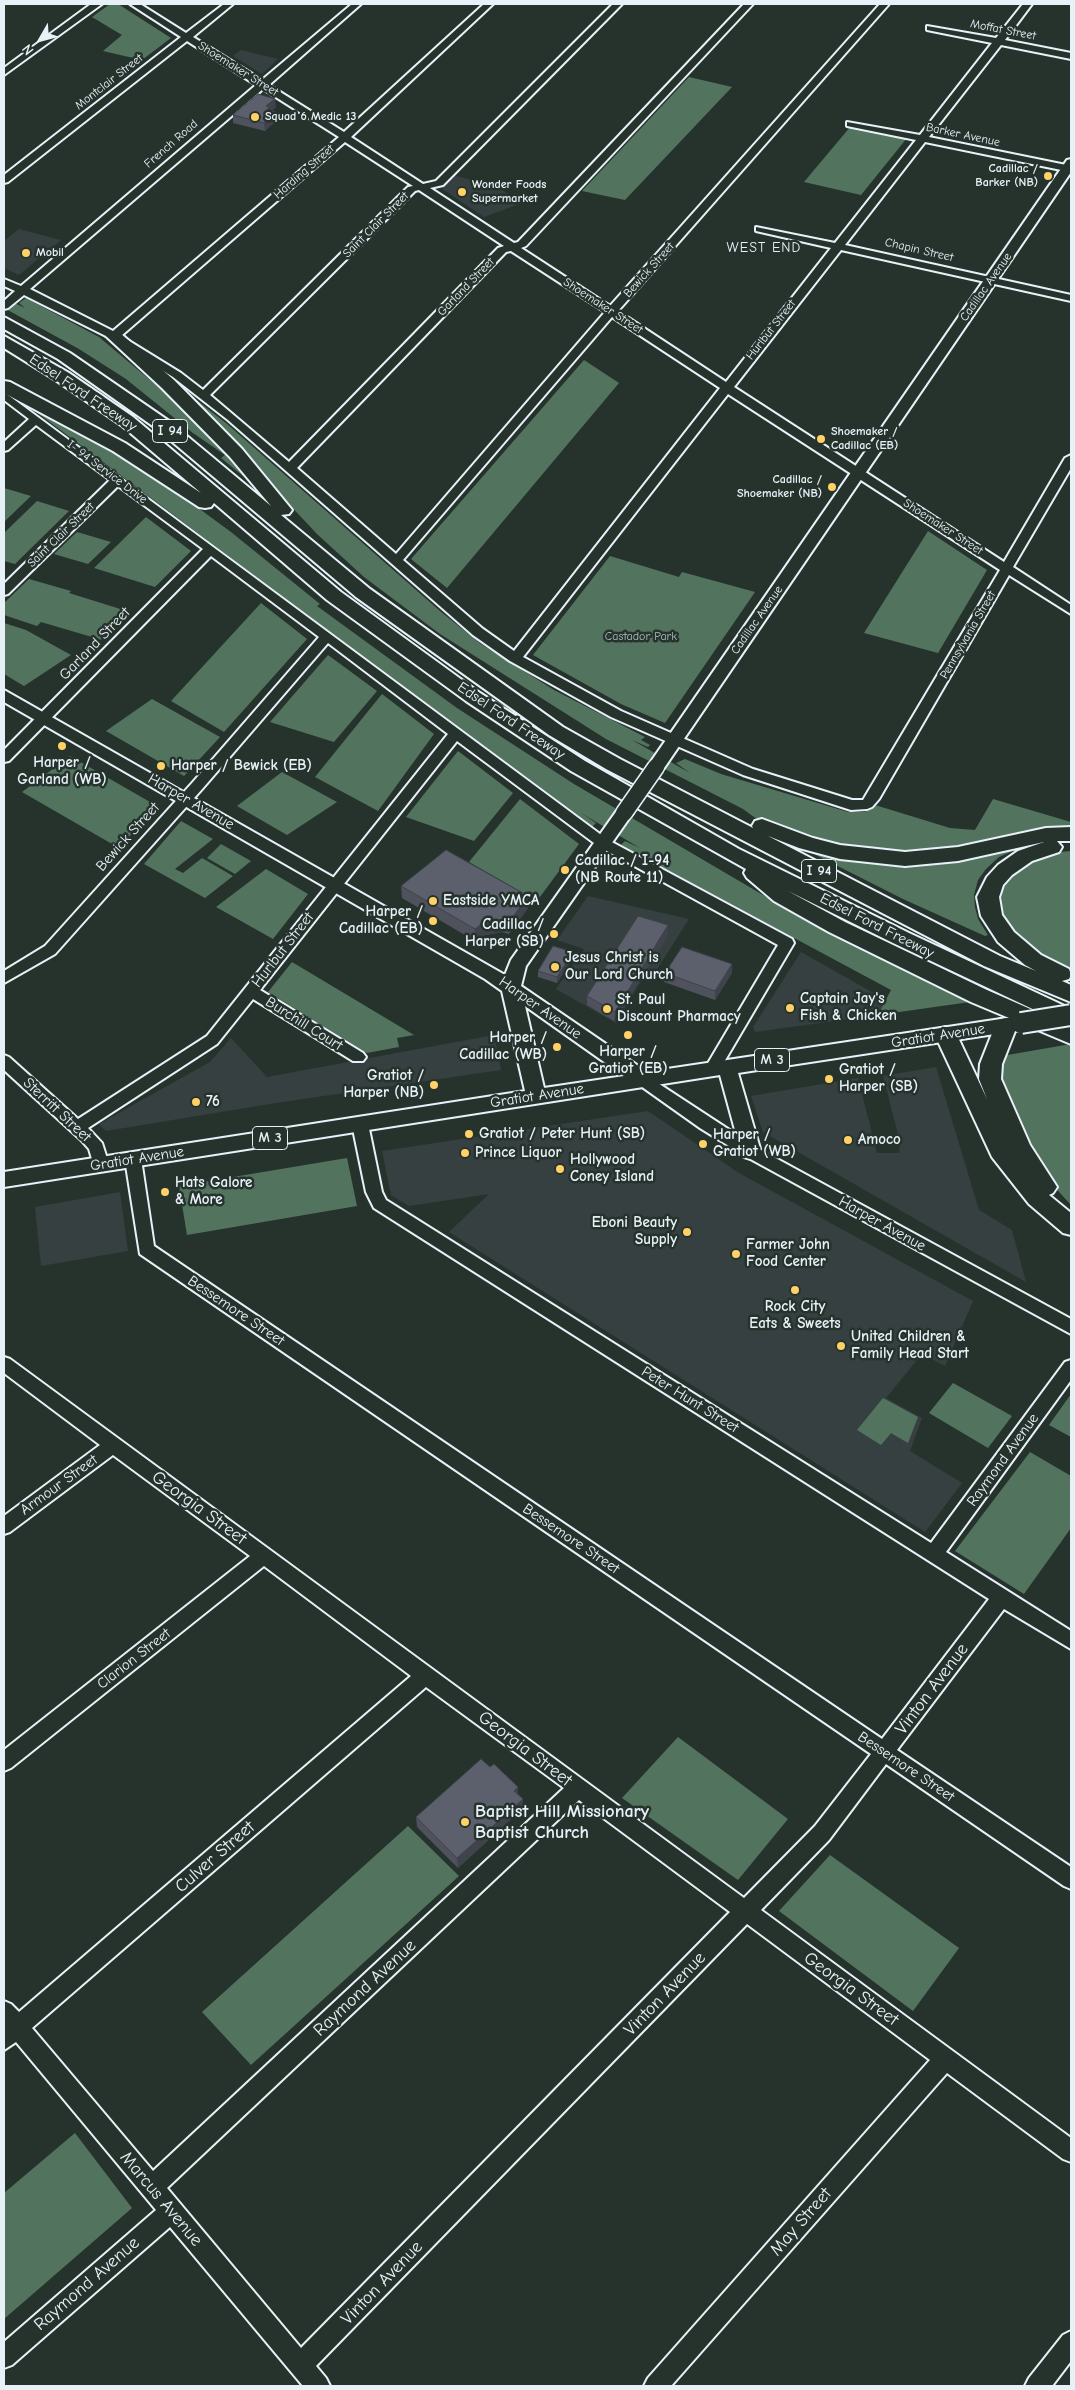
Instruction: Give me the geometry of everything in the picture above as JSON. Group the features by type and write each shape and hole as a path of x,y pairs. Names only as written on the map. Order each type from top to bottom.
{"highway":[{"name":"Edsel Ford Freeway","path":"4,322 64,356 112,388 203,458 363,593 556,731 612,764 992,960 1071,994"},
{"path":"114,336 168,384 236,453 320,556"},
{"name":"Edsel Ford Freeway","path":"4,341 127,421 274,547 342,602 481,702 578,766 732,854 926,950 1071,1016"},
{"path":"4,386 118,448 274,547"},
{"path":"612,764 676,786 774,832 840,852 905,859 958,854 1046,835 1071,834"},
{"path":"1071,844 1051,847 1025,856 994,882 988,897 992,916 1006,937 1033,960 1071,979"},
{"path":"732,854 780,896 837,927 979,996 1071,1036"},
{"path":"1014,1024 991,1064 992,1087 1020,1148 1047,1190 1071,1211"},
{"path":"946,1035 1000,1152 1037,1198 1071,1226"}],"main road":[{"name":"Cadillac Avenue","path":"511,988 518,965 990,280 1070,167"},
{"name":"Harper Avenue","path":"4,695 336,884 511,988 644,1080"},
{"path":"511,988 536,1096"},
{"name":"Gratiot Avenue","path":"4,1180 536,1096 1071,1016"},
{"path":"719,1069 751,1152"}],"street":[{"path":"4,72 98,4"},
{"name":"Shoemaker Street","path":"134,4 423,187 611,312 1071,610"},
{"name":"Montclair Street","path":"4,180 229,4"},
{"name":"French Road","path":"6,304 357,4"},
{"name":"Harding Street","path":"114,336 345,137 489,4"},
{"name":"Saint Clair Street","path":"204,396 412,189 439,183 618,4"},
{"name":"Garland Street","path":"290,468 502,250 522,244 749,4"},
{"name":"Bewick Street","path":"396,561 611,312 885,4"},
{"name":"Hurlbut Street","path":"515,658 1028,4"},
{"name":"Moffat Street","path":"930,28 1071,56"},
{"name":"Barker Avenue","path":"850,124 1070,167"},
{"name":"Chapin Street","path":"760,229 1071,298"},
{"path":"4,282 114,336 177,375 290,468 478,632 515,658 586,699 674,740 766,779 851,805 860,806"},
{"name":"I- 94 Service Drive","path":"4,395 209,550"},
{"path":"4,448 36,419"},
{"name":"Pennsylvania Street","path":"860,806 872,800 1071,458"},
{"name":"Saint Clair Street","path":"4,591 118,480"},
{"path":"209,550 603,843 787,943 779,954 719,1069"},
{"name":"Garland Street","path":"4,758 209,550"},
{"name":"Bewick Street","path":"4,978 50,950 326,637"},
{"name":"Hurlbut Street","path":"77,1127 204,1047 212,1040 455,734"},
{"name":"Burchill Court","path":"251,991 358,1057"},
{"name":"Sterritt Street","path":"4,1061 77,1127 96,1147 100,1165"},
{"name":"Harper Avenue","path":"644,1080 706,1124 751,1152 1071,1327"},
{"name":"Peter Hunt Street","path":"360,1124 374,1192 380,1204 1071,1641"},
{"name":"Bessemore Street","path":"133,1159 146,1249 1071,1879"},
{"name":"Georgia Street","path":"4,1364 745,1912 1071,2150"},
{"name":"Raymond Avenue","path":"934,1554 1071,1366"},
{"name":"Armour Street","path":"4,1526 114,1445"},
{"name":"Clarion Street","path":"4,1762 264,1555"},
{"name":"Vinton Avenue","path":"300,2366 822,1833 1002,1597"},
{"name":"Culver Street","path":"8,2026 426,1675"},
{"name":"Raymond Avenue","path":"152,2187 578,1788"},
{"name":"Marcus Avenue","path":"8,2026 152,2187 318,2386"},
{"name":"May Street","path":"656,2386 946,2058"},
{"name":"Raymond Avenue","path":"4,2357 171,2211"},
{"path":"1037,2386 1071,2343"}],"shaded area":[{"path":"241,50 278,59 262,74 233,56"},
{"path":"453,175 496,186 522,203 484,217 441,188"},
{"path":"19,229 61,240 19,275 4,268 4,241"},
{"path":"588,896 689,919 649,982 642,979 616,1023 556,989 584,949 557,940"},
{"path":"801,952 886,1000 878,1015 755,1032 753,1027"},
{"path":"494,1035 501,1070 276,1103 106,1131 99,1124 210,1062 231,1038 267,1077"},
{"path":"936,1067 979,1210 1012,1230 1026,1282 763,1132 751,1096 858,1078 877,1153 899,1153 900,1142 883,1076"},
{"path":"648,1111 739,1173 973,1301 945,1366 922,1354 886,1398 922,1418 910,1451 962,1483 925,1532 449,1232 489,1194 409,1206 391,1195 382,1151"},
{"path":"120,1192 128,1251 41,1266 35,1207"}],"green space":[{"path":"110,4 118,4 171,38 142,60 103,51 122,35 92,17"},
{"path":"689,77 732,87 625,200 582,191"},
{"path":"851,126 907,138 861,195 804,182"},
{"path":"4,298 25,308 19,303 26,298 99,337 169,396 246,474 243,476 221,458 225,455 193,433 126,379 79,349 4,308"},
{"path":"584,360 619,383 447,588 411,559"},
{"path":"177,385 226,423 440,611 481,644 554,690 645,737 641,740 650,745 648,747 632,740 690,773 676,763 685,759 721,774 848,812 865,812 875,805 950,828 975,830 993,799 1071,822 1071,828 1041,829 969,846 910,852 883,851 829,844 761,822 743,809 606,739 440,634 364,577 317,534"},
{"path":"23,402 72,427 171,488 231,532 320,604 317,606 457,708 574,784 809,922 970,1002 878,1015 891,990 621,845 625,841 640,848 581,813 596,823 591,828"},
{"path":"4,488 31,496 4,522"},
{"path":"37,501 69,511 15,564 4,561 4,533"},
{"path":"146,517 191,551 155,587 94,568"},
{"path":"928,531 987,570 938,653 864,633"},
{"path":"77,532 111,542 88,564 54,554"},
{"name":"Castador Park","path":"610,556 679,577 682,572 755,592 665,723 621,704 533,655"},
{"path":"29,579 71,591 69,593 130,612 102,640 41,622 37,626 4,615 4,603"},
{"path":"261,603 307,639 224,732 171,701"},
{"path":"4,623 26,630 71,655 24,686 4,674"},
{"path":"328,655 377,691 334,742 270,722"},
{"path":"382,694 434,734 378,811 315,777"},
{"path":"152,699 220,737 184,776 106,731"},
{"path":"458,751 513,793 474,841 406,817"},
{"path":"70,756 157,806 119,848 22,792"},
{"path":"282,772 337,802 287,835 237,806"},
{"path":"520,799 579,844 537,901 469,862"},
{"path":"181,821 213,839 175,869 183,873 202,858 233,876 205,898 144,864"},
{"path":"221,844 251,861 235,874 207,858"},
{"path":"1024,846 999,857 986,869 978,880 974,895 975,907 978,919 988,935 985,936 903,899 802,848 961,860"},
{"path":"1071,851 1071,970 1035,953 1015,939 998,914 998,886 1028,861 1049,853"},
{"path":"266,869 308,894 273,939 216,907"},
{"path":"292,962 414,1035 397,1038 399,1047 367,1053 268,992"},
{"path":"1071,1044 1071,1205 1049,1181 994,1066 996,1057"},
{"path":"347,1158 357,1206 187,1235 179,1186"},
{"path":"953,1383 1012,1416 988,1448 929,1413"},
{"path":"1071,1394 1071,1437 1049,1425"},
{"path":"883,1398 918,1417 908,1443 891,1433 881,1445 857,1430"},
{"path":"1030,1452 1071,1476 1071,1528 1024,1594 955,1551"},
{"path":"678,1737 788,1819 738,1880 622,1798"},
{"path":"408,1826 459,1876 251,2065 202,2012"},
{"path":"830,1855 959,1948 913,2011 779,1911"},
{"path":"75,2133 132,2208 4,2319 4,2193"}],"building":[{"path":"258,94 275,99 266,106 270,107 267,109 276,112 264,123 233,115"},
{"path":"446,850 528,896 509,922 501,920 481,924 475,929 401,886"},
{"path":"638,916 668,925 615,1012 587,996"},
{"name":"Jesus Christ is Our Lord Church","path":"553,946 573,952 557,977 538,971"},
{"path":"682,947 732,964 715,991 665,973"},
{"name":"Baptist Hill Missionary Baptist Church","path":"481,1759 490,1767 494,1764 518,1787 514,1791 523,1799 457,1858 416,1817"}],"place":[{"name":"Squad 6 Medic 13","path":"255,117"},
{"name":"Cadillac / Barker (NB)","path":"1048,176"},
{"name":"Wonder Foods Supermarket","path":"462,192"},
{"name":"Mobil","path":"26,253"},
{"name":"Shoemaker / Cadillac (EB)","path":"821,439"},
{"name":"Cadillac / Shoemaker (NB)","path":"832,487"},
{"name":"Harper / Garland (WB)","path":"62,746"},
{"name":"Harper / Bewick (EB)","path":"161,766"},
{"name":"Cadillac / I-94 (NB Route 11)","path":"565,870"},
{"name":"Eastside YMCA","path":"433,901"},
{"name":"Harper / Cadillac (EB)","path":"433,921"},
{"name":"Cadillac / Harper (SB)","path":"554,934"},
{"name":"Jesus Christ is Our Lord Church","path":"555,967"},
{"name":"Captain Jay's Fish & Chicken","path":"790,1008"},
{"name":"St. Paul Discount Pharmacy","path":"607,1009"},
{"name":"Harper / Gratiot (EB)","path":"628,1035"},
{"name":"Harper / Cadillac (WB)","path":"557,1047"},
{"name":"Gratiot / Harper (SB)","path":"829,1079"},
{"name":"Gratiot / Harper (NB)","path":"434,1085"},
{"name":"76","path":"196,1102"},
{"name":"Gratiot / Peter Hunt (SB)","path":"469,1134"},
{"name":"Amoco","path":"848,1140"},
{"name":"Harper / Gratiot (WB)","path":"703,1144"},
{"name":"Prince Liquor","path":"465,1153"},
{"name":"Hollywood Coney Island","path":"560,1169"},
{"name":"Hats Galore & More","path":"165,1192"},
{"name":"Eboni Beauty Supply","path":"687,1232"},
{"name":"Farmer John Food Center","path":"736,1254"},
{"name":"Rock City Eats & Sweets","path":"795,1290"},
{"name":"United Children & Family Head Start","path":"841,1346"},
{"name":"Baptist Hill Missionary Baptist Church","path":"465,1822"}],"district":[{"name":"WEST END","path":"764,248"}]}
